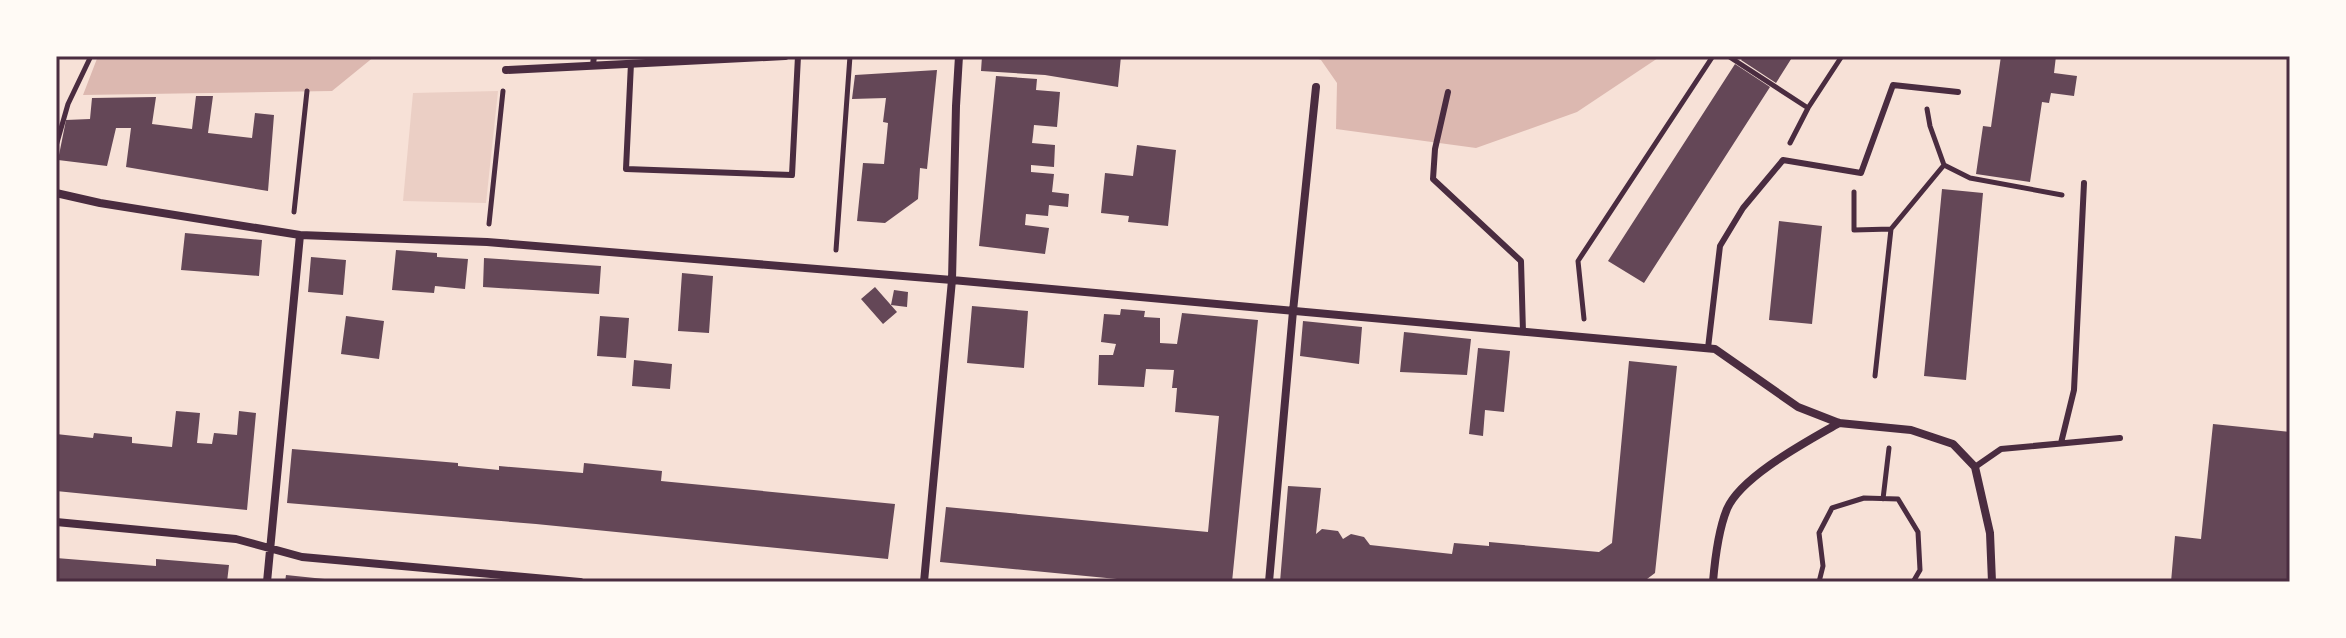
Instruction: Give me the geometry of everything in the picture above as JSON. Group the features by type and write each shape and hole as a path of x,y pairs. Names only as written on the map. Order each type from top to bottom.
{"street":[{"path":"506,70 594,61 631,63 664,59 785,56"},
{"path":"924,582 952,280 959,56"},
{"path":"1269,582 1316,87"},
{"path":"56,193 100,203 296,234 487,242 835,270 1715,349 1798,407 1839,423 1911,430 1953,444 1975,467 1990,533 1992,582"},
{"path":"267,582 296,234"},
{"path":"1713,582 1715,558 1728,507 1750,481 1839,423"},
{"path":"56,522 236,539 302,557 580,582"}],"lane":[{"path":"631,63 626,169 792,175 798,56"},
{"path":"1708,348 1720,246 1743,208 1781,162 1861,173 1893,85 1958,92"},
{"path":"1448,92 1435,149 1433,179 1521,261 1523,332"},
{"path":"2061,443 2074,390 2084,183"},
{"path":"1975,467 2001,449 2120,438"}],"path":[{"path":"56,146 68,104 91,56"},
{"path":"835,270 850,56"},
{"path":"1586,337 1578,261 1713,56"},
{"path":"1728,56 1808,108"},
{"path":"1781,162 1808,108 1842,56"},
{"path":"487,242 506,70"},
{"path":"1923,88 1930,126 1944,165 1970,178 2037,191"},
{"path":"296,234 307,91"},
{"path":"1875,376 1891,229 1944,165"},
{"path":"1854,172 1854,230 1891,229"},
{"path":"1883,499 1891,428"},
{"path":"1819,582 1823,566 1819,533 1832,508 1864,498 1898,499 1918,532 1920,570 1913,582"}],"shaded area":[{"path":"98,56 375,56 332,91 83,95"},
{"path":"1310,56 1661,56 1577,112 1476,148 1336,129 1337,83 1321,60"},
{"path":"498,91 486,203 403,201 413,93"}],"building":[{"path":"982,56 1121,56 1118,87 1045,75 981,71"},
{"path":"1744,56 1793,56 1776,83 1741,60"},
{"path":"2001,56 2056,56 2054,73 2077,76 2074,96 2051,93 2049,103 2042,102 2030,182 1976,174 1983,126 1991,127"},
{"path":"1735,64 1770,87 1644,283 1608,261"},
{"path":"937,70 927,169 920,168 918,199 885,223 857,221 863,163 884,164 888,123 883,122 886,98 852,99 855,75"},
{"path":"996,76 1037,79 1036,90 1060,92 1057,127 1034,125 1032,143 1055,145 1054,167 1031,165 1031,172 1054,174 1052,192 1069,194 1068,207 1049,205 1048,216 1026,214 1025,225 1049,228 1045,254 979,246"},
{"path":"196,96 213,96 208,133 252,138 255,113 274,115 268,191 126,167 131,128 116,128 107,166 58,160 66,120 90,119 92,98 156,97 152,124 192,129"},
{"path":"1137,145 1176,150 1168,226 1128,222 1129,216 1101,213 1105,173 1133,176"},
{"path":"1942,189 1983,193 1966,380 1924,376"},
{"path":"1779,221 1822,226 1812,324 1769,320"},
{"path":"185,233 262,240 259,276 181,270"},
{"path":"396,250 468,259 465,289 435,286 434,293 392,290"},
{"path":"311,257 346,260 343,295 308,292"},
{"path":"484,258 601,266 599,294 483,287"},
{"path":"682,273 713,276 709,333 678,331"},
{"path":"875,287 897,312 883,324 861,299"},
{"path":"894,290 908,292 907,307 891,305"},
{"path":"972,306 1028,311 1024,368 967,363"},
{"path":"1121,309 1145,311 1144,317 1160,318 1160,343 1177,344 1182,313 1258,320 1232,582 1148,582 940,562 946,507 1208,532 1219,416 1175,412 1177,388 1172,388 1174,370 1146,369 1144,387 1098,385 1099,355 1113,355 1116,344 1101,342 1104,314 1120,315"},
{"path":"346,316 384,321 379,359 341,354"},
{"path":"600,316 629,318 626,358 597,356"},
{"path":"1303,321 1362,327 1359,364 1300,356"},
{"path":"1404,332 1471,339 1467,375 1400,372"},
{"path":"1478,348 1510,351 1504,412 1485,410 1483,436 1469,434"},
{"path":"634,360 672,364 670,389 632,386"},
{"path":"1629,361 1677,366 1655,573 1643,582 1280,582 1288,486 1321,488 1316,534 1322,529 1338,531 1343,539 1351,534 1364,537 1370,545 1452,554 1454,543 1489,546 1489,542 1599,552 1612,543"},
{"path":"176,411 200,413 197,443 212,444 214,433 237,435 239,411 256,413 247,510 56,491 56,434 93,438 94,433 132,437 132,443 172,447"},
{"path":"2213,424 2290,432 2290,582 2171,582 2175,536 2201,539"},
{"path":"292,449 458,463 458,466 499,470 499,466 583,473 584,463 662,471 661,481 895,504 888,559 287,503"},
{"path":"56,558 156,566 156,559 229,565 227,582 56,582"},
{"path":"286,575 334,580 334,582 285,582"}]}
